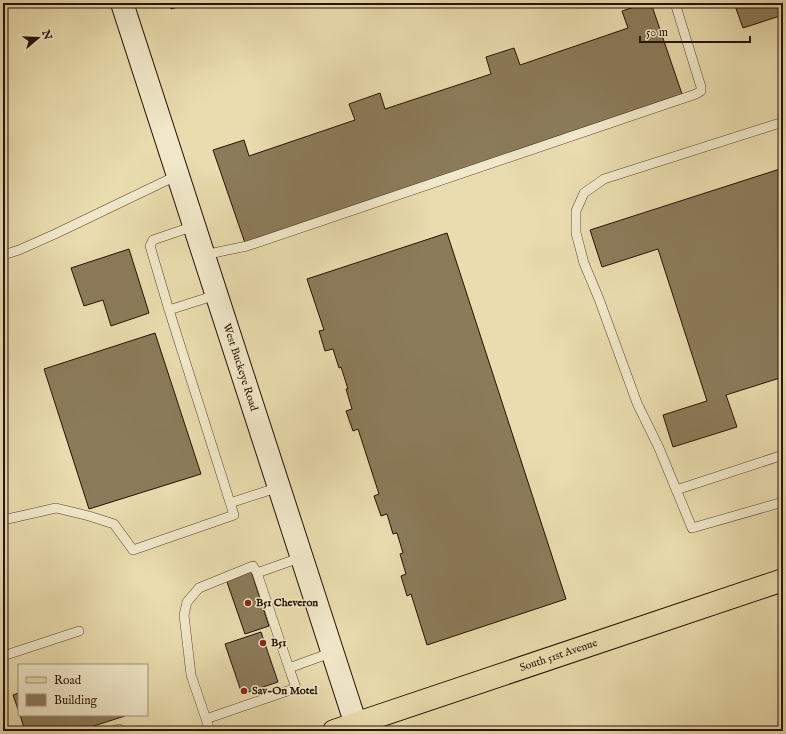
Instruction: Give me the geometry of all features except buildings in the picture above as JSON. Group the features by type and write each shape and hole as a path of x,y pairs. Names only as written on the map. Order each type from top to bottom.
{"main road":[{"name":"West Buckeye Road","path":"122,3 357,727"},
{"name":"South 51st Avenue","path":"334,731 357,727 783,580"}],"lane":[{"path":"204,255 247,246 696,94 701,89 700,84 675,3"},
{"path":"783,122 604,179 584,193 576,211 576,233 584,263 599,299 637,403 659,448 692,528 783,502"},
{"path":"3,255 19,250 56,234 178,175"},
{"path":"3,520 56,508 114,524 134,550 234,515 150,246 153,240 194,226"},
{"path":"169,310 217,294"},
{"path":"676,490 783,455"},
{"path":"230,504 279,487"},
{"path":"257,573 302,558"},
{"path":"206,718 296,688 257,573 253,566 199,588 187,602 184,615 191,675 210,731"},
{"path":"3,656 79,631"},
{"path":"289,668 333,652"}],"place":[{"name":"B51 Cheveron","path":"248,603"},
{"name":"B51","path":"263,643"},
{"name":"Sav-On Motel","path":"244,691"}]}
